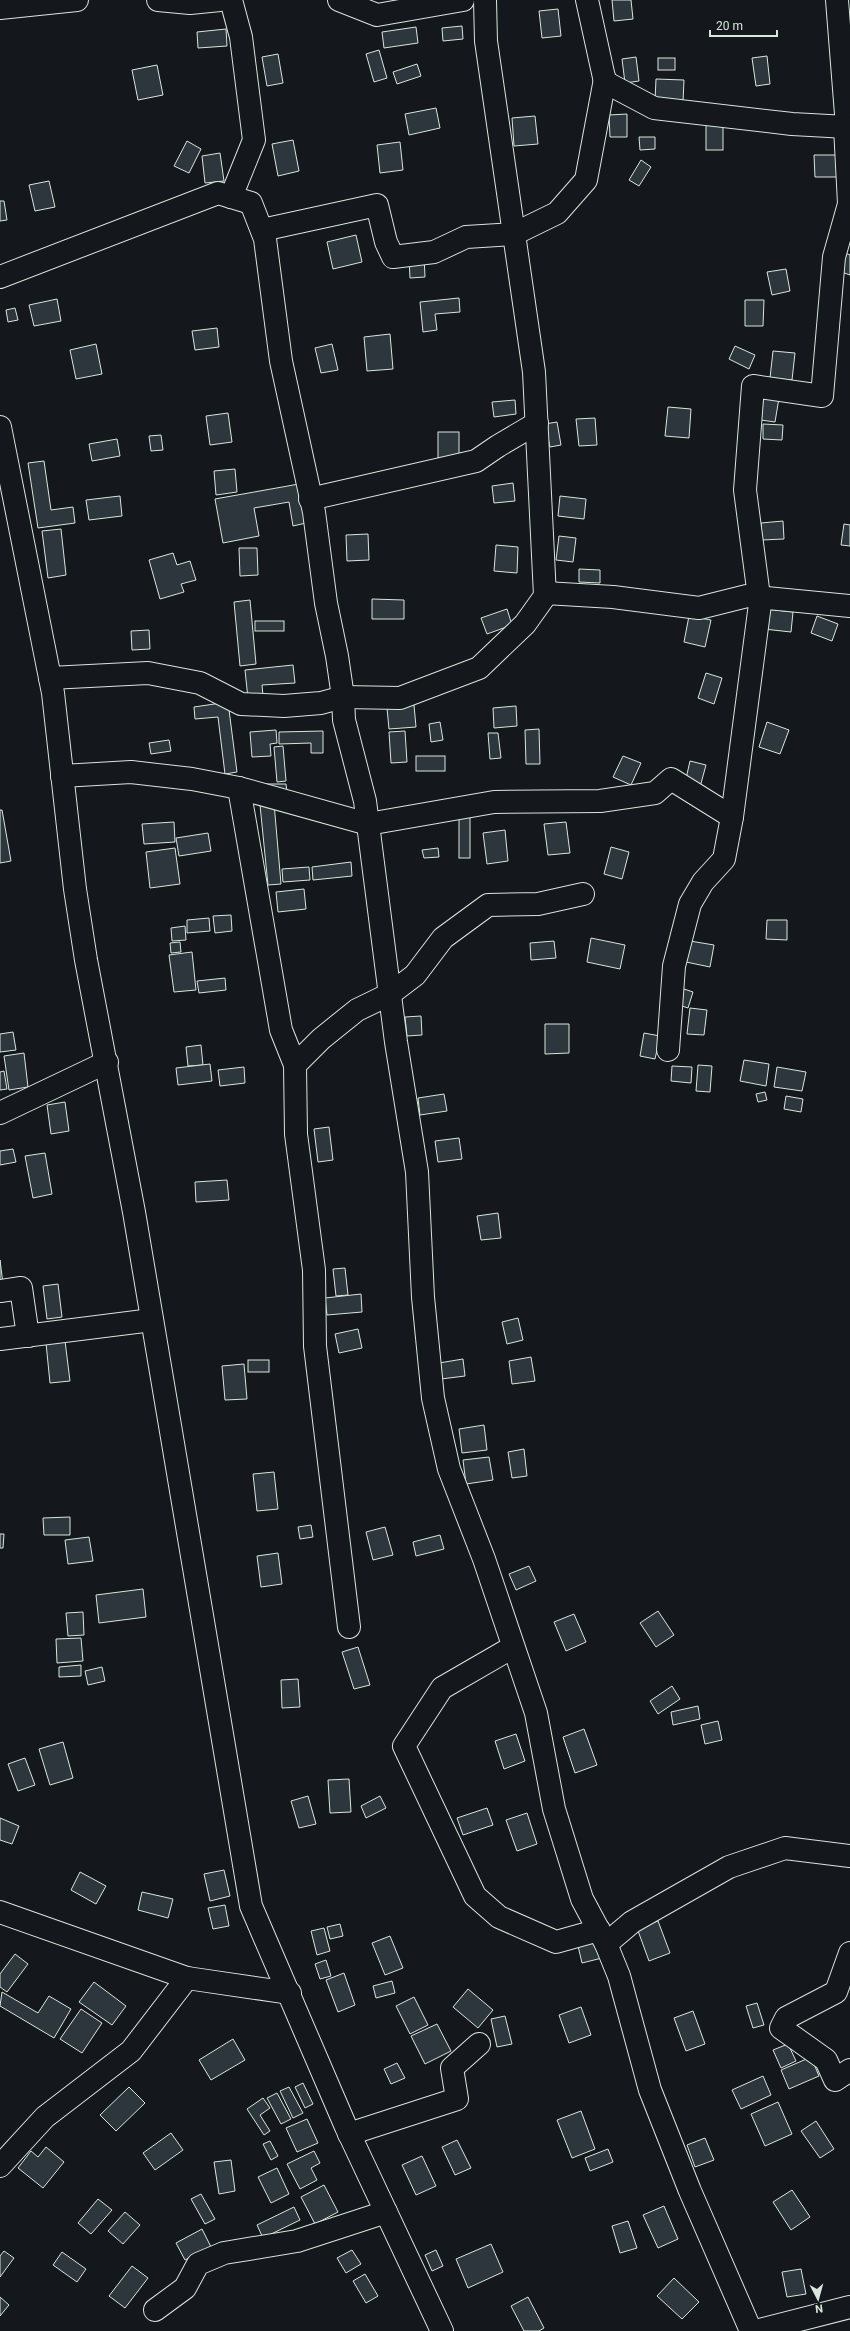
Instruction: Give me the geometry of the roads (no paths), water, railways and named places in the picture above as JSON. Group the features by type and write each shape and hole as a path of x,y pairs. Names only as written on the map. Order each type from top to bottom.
{"main road":[{"path":"0,8 77,0"},
{"path":"158,0 190,3 220,0"},
{"path":"231,0 241,37 254,140 232,197"},
{"path":"339,0 376,15 463,0"},
{"path":"50,678 148,673 200,683 241,704 291,706 321,703 343,697 400,698 479,668 525,624 545,596 534,372 486,41 485,0"},
{"path":"262,230 377,205 386,242 393,257 434,252 466,237 514,234 557,213 586,180 604,79 588,0"},
{"path":"668,1050 674,966 690,904 703,882 724,859 732,817 760,604 745,490 753,386 822,396 834,257 849,204 845,127 847,127 837,0"},
{"path":"604,79 605,82 654,108 792,124 845,127"},
{"path":"0,277 218,193 251,203 262,230 265,239 281,361 314,512 326,603 337,656 343,697 344,720 365,801 390,994 417,1172 423,1298 433,1398 449,1469 484,1559 536,1713 556,1816 582,1899 602,1937 619,1976 650,2090 690,2191 751,2331"},
{"path":"310,499 476,461 537,423"},
{"path":"0,427 50,678 86,960 107,1062 251,1906 290,1993 349,2134 442,2331"},
{"path":"545,593 613,597 699,608 747,596 850,606"},
{"path":"62,776 131,772 192,779 239,788 368,824 494,802 600,801 655,793 671,779 732,817"},
{"path":"239,788 281,1030 296,1065 296,1134 314,1270 315,1346 349,1627"},
{"path":"296,1065 321,1039 357,1010 390,994 415,975 443,938 488,905 538,904 583,894"},
{"path":"0,1113 107,1062"},
{"path":"0,1291 22,1288 28,1336"},
{"path":"0,1339 152,1320"},
{"path":"513,1647 442,1688 404,1746 475,1896 499,1917 556,1942 602,1937 632,1922 729,1867 785,1848 850,1856"},
{"path":"0,1912 187,1978 290,1993"},
{"path":"850,1953 836,1992 786,2018 781,2028 826,2060 835,2080 850,2070"},
{"path":"0,2166 45,2117 131,2050 187,1978"},
{"path":"349,2134 457,2099 452,2068 479,2044"},
{"path":"155,2310 185,2288 198,2264 224,2253 297,2241 386,2212"},
{"path":"756,2331 850,2307"}]}
